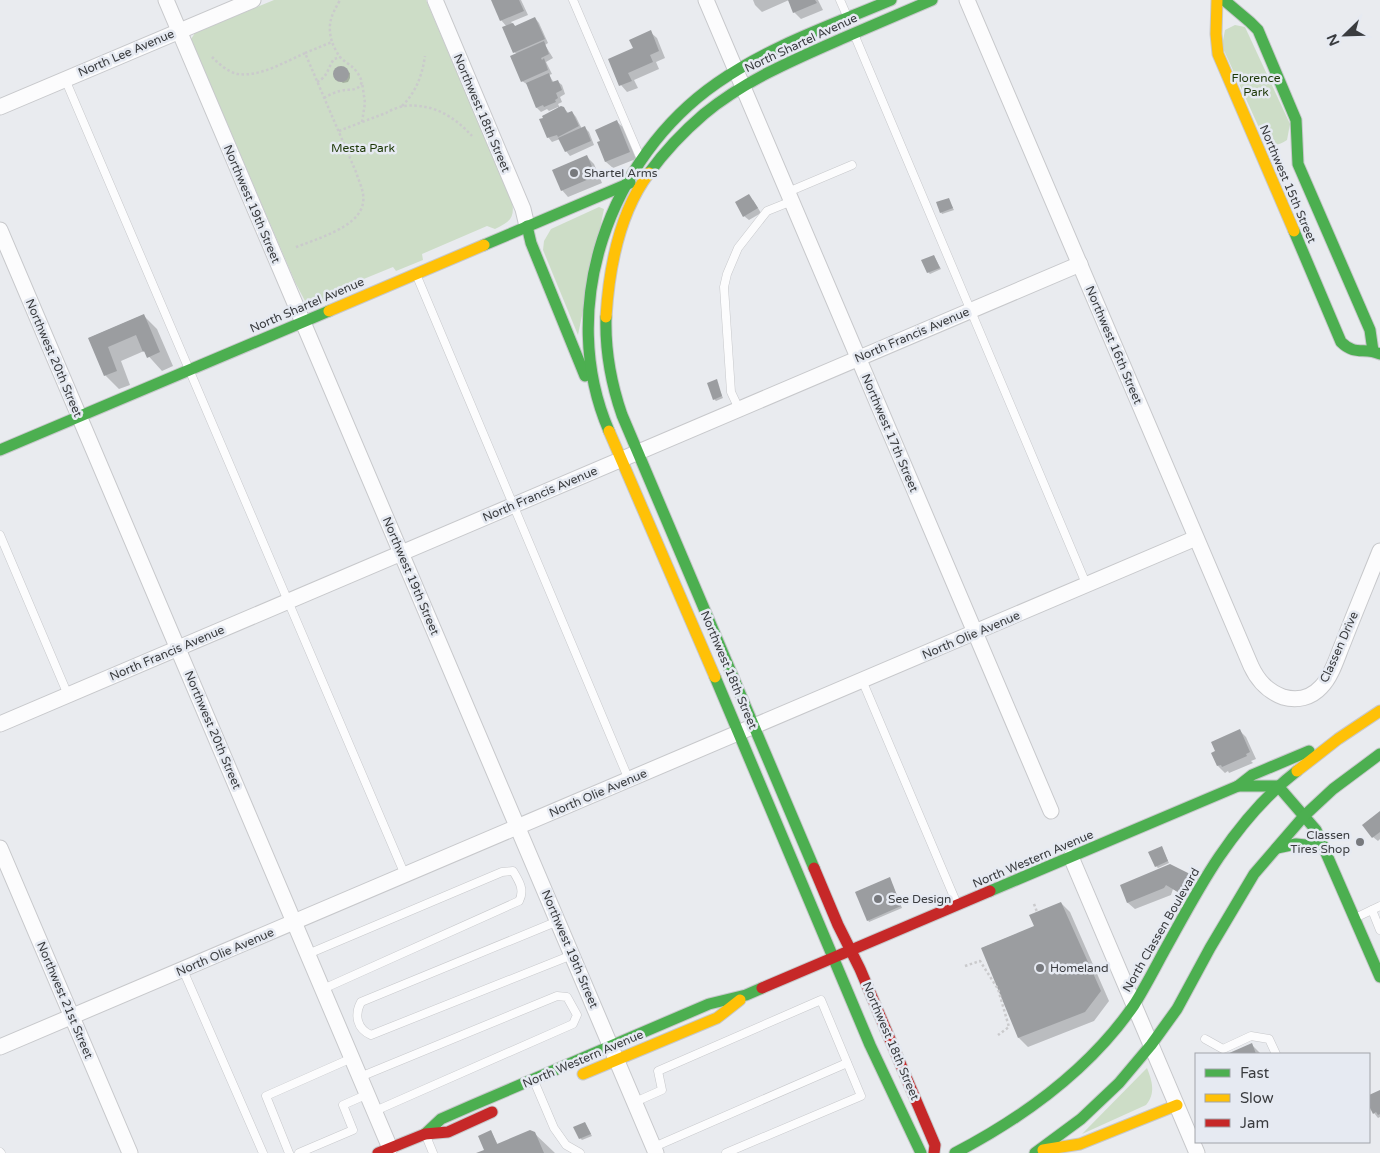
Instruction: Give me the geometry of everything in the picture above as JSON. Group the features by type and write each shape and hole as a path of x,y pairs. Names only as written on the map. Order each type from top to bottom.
{"street":[{"name":"Northwest 19th Street","path":"166,0 655,1150"},
{"name":"North Lee Avenue","path":"0,107 253,0"},
{"name":"Northwest 18th Street","path":"435,0 523,209 527,226"},
{"name":"Northwest 17th Street","path":"706,0 1051,811"},
{"name":"North Shartel Avenue","path":"624,185 662,131 687,106 715,84 764,55 891,0"},
{"name":"North Shartel Avenue","path":"0,450 647,176 685,130 709,109 742,86 773,69 932,0"},
{"name":"Northwest 16th Street","path":"967,0 1251,666 1259,682 1266,688"},
{"name":"Northwest 15th Street","path":"1217,0 1218,16 1215,38 1218,54 1267,158 1341,342 1346,348 1355,352 1377,352 1370,330 1291,148 1298,133 1296,120 1258,30 1224,0"},
{"name":"Northwest 18th Street","path":"647,176 632,203 617,247 608,282 605,315 607,357 613,388 637,452 753,727 838,924 890,1037 935,1145 934,1153"},
{"name":"Northwest 18th Street","path":"624,185 606,227 597,257 589,310 588,338 590,364 600,410 739,733 870,1045 921,1153"},
{"path":"527,226 531,243 600,410"},
{"name":"Northwest 20th Street","path":"0,230 375,1110 384,1150"},
{"name":"North Francis Avenue","path":"0,724 1080,264"},
{"name":"North Olie Avenue","path":"0,1048 1196,538"},
{"name":"Classen Drive","path":"1266,688 1280,696 1297,699 1313,694 1325,682 1380,550"},
{"name":"North Classen Boulevard","path":"955,1153 1008,1125 1060,1086 1086,1061 1134,1004 1218,858 1237,833 1278,786 1338,739 1380,711"},
{"path":"1238,786 1252,775 1338,739"},
{"path":"1037,1152 1081,1119 1119,1083 1151,1045 1177,1009 1210,948 1254,874 1304,816 1333,789 1380,754"},
{"name":"North Western Avenue","path":"575,1077 614,1053 708,1004 746,995 1238,786 1278,786"},
{"path":"1278,786 1316,830 1380,977"},
{"path":"1277,848 1296,844 1324,847"},
{"name":"Northwest 21st Street","path":"0,848 130,1153"},
{"path":"1071,857 1197,1153"},
{"path":"870,1045 890,1037"},
{"name":"North Western Avenue","path":"425,1134 440,1119 533,1080 614,1053"},
{"path":"1037,1152 1080,1144 1177,1105"},
{"name":"North Western Avenue","path":"384,1150 425,1134 448,1132 505,1107"}],"lane":[{"path":"572,0 647,176"},
{"path":"840,0 1087,586"},
{"path":"65,80 405,875"},
{"path":"739,409 731,392 724,287 727,274 738,248 767,211 852,165"},
{"path":"416,274 628,780"},
{"path":"0,535 68,695"},
{"path":"862,680 958,906"},
{"path":"308,954 502,872 513,871 520,882 523,894 520,901 323,989"},
{"path":"1355,918 1380,906"},
{"path":"1372,910 1380,930"},
{"path":"558,921 361,1002 356,1010 358,1021 364,1032 371,1035 572,955"},
{"path":"183,970 263,1153"},
{"path":"360,1076 557,996 567,997 577,1016 573,1024 375,1110"},
{"path":"635,1102 662,1090 658,1071 821,1000 861,1096 726,1153"},
{"path":"1205,1039 1223,1049 1252,1036 1269,1039 1276,1053"},
{"path":"289,1153 266,1096 352,1058"},
{"path":"655,1150 847,1063"},
{"path":"533,1080 554,1128 566,1144 580,1153"},
{"path":"299,1153 353,1130 343,1105 368,1094"},
{"path":"425,1134 433,1153"}],"path":[{"path":"340,0 330,21 329,31 332,42 341,57 353,66 360,75 366,103 362,122"},
{"path":"212,57 222,66 237,74 259,72 332,42"},
{"path":"294,248 343,227 354,220 363,202 363,192 305,53"},
{"path":"402,106 416,90 425,56"},
{"path":"317,82 326,75 334,59 341,57"},
{"path":"324,98 342,90 352,91 360,87 362,82"},
{"path":"338,131 402,106 433,108 446,114 463,126 472,136"},
{"path":"1034,904 1037,912"},
{"path":"964,966 980,961 998,989 1009,1027 998,1035"}],"green space":[{"name":"Mesta Park","path":"274,0 426,0 512,201 513,212 508,222 495,229 487,226 422,254 423,260 396,271 393,267 327,294 326,300 316,305 305,301 295,282 191,39 195,33"},
{"name":"Florence Park","path":"1235,25 1245,27 1290,124 1287,140 1282,143 1274,145 1266,143 1222,46 1225,30"},
{"path":"599,207 604,209 578,335 543,250 544,241 551,229"},
{"path":"1147,1068 1152,1082 1152,1091 1146,1105 1082,1134"}],"building":[{"path":"491,0 519,0 524,11 500,21"},
{"path":"788,0 815,0 817,3 793,13"},
{"path":"535,17 545,39 513,53 502,27 513,23 515,26"},
{"path":"651,30 659,51 650,55 653,62 628,73 632,81 619,86 608,59 633,48 629,40"},
{"path":"544,41 549,54 541,58 542,60 544,58 548,70 521,82 510,56"},
{"path":"341,66 347,68 349,74 347,80 341,82 335,80 333,74 335,68"},
{"path":"549,73 552,82 558,80 562,90 556,93 558,98 555,100 556,102 536,108 526,83"},
{"path":"561,106 564,107 567,113 572,111 579,126 558,137 557,135 547,138 539,119"},
{"path":"617,120 630,152 605,162 597,142 600,141 595,130"},
{"path":"585,126 591,141 565,152 558,138"},
{"name":"Shartel Arms","path":"587,155 596,176 561,191 552,170"},
{"path":"749,194 758,208 743,217 735,202"},
{"path":"949,198 953,208 940,213 936,202"},
{"path":"934,255 940,268 927,273 921,260"},
{"path":"144,314 160,352 147,358 136,335 108,347 117,371 104,376 88,338"},
{"path":"717,379 722,396 713,400 707,383"},
{"path":"1240,729 1250,752 1246,754 1247,756 1222,767 1221,765 1217,766 1211,753 1215,751 1211,742"},
{"path":"1380,811 1380,832 1372,838 1362,825"},
{"path":"1162,846 1168,861 1155,867 1148,852"},
{"path":"1170,864 1192,875 1181,894 1166,885 1164,888 1127,903 1120,885"},
{"name":"See Design","path":"890,877 901,906 867,921 855,892"},
{"name":"Homeland","path":"1061,902 1101,991 1085,1012 1018,1038 981,948 1034,926 1029,915"},
{"path":"1252,1043 1256,1053 1229,1053"},
{"path":"1380,1090 1380,1114 1378,1115 1376,1112 1373,1114 1370,1108 1370,1095"},
{"path":"585,1122 591,1134 579,1139 573,1127"},
{"path":"491,1130 497,1144 530,1130 535,1132 544,1153 476,1153 484,1150 478,1136"}],"traffic: fast":[{"path":"609,431 594,384 588,335 591,287 603,239 621,194 647,152 679,114 717,83 737,70 780,47 891,0"},
{"path":"649,173 668,149 704,114 752,81 805,55 932,0"},
{"path":"1224,0 1258,30 1296,120 1298,164 1370,330 1373,351"},
{"path":"484,245 630,183"},
{"path":"527,226 531,243 585,376"},
{"path":"1294,231 1341,342 1351,349 1380,354"},
{"path":"0,450 329,311"},
{"path":"606,317 610,367 622,415 814,868"},
{"path":"715,677 870,1045 921,1153"},
{"path":"1238,786 1252,775 1309,751"},
{"path":"1035,1153 1081,1119 1119,1083 1151,1045 1177,1009 1210,948 1254,874 1304,816 1333,789 1380,754"},
{"path":"955,1153 1006,1124 1054,1090 1076,1071 1116,1029 1145,987 1196,893 1227,845 1265,800 1297,771"},
{"path":"990,891 1238,786 1278,786 1316,830 1380,977"},
{"path":"1277,848 1296,844 1324,847"},
{"path":"425,1134 441,1119 473,1105 709,1004 746,995 762,988"}],"traffic: slow":[{"path":"1217,0 1216,34 1218,54 1294,231"},
{"path":"606,317 607,299 617,242 630,206 649,173"},
{"path":"329,311 484,245"},
{"path":"609,431 715,677"},
{"path":"1297,771 1338,739 1380,711"},
{"path":"583,1074 717,1018 740,1000"},
{"path":"1043,1150 1080,1144 1177,1105"}],"traffic: jam":[{"path":"814,868 838,925 860,969 935,1145 934,1153"},
{"path":"762,988 990,891"},
{"path":"378,1153 425,1134 448,1132 492,1112"}],"place":[{"name":"Shartel Arms","path":"574,173"},
{"name":"Classen Tires Shop","path":"1360,842"},
{"name":"See Design","path":"878,899"},
{"name":"Homeland","path":"1040,968"}]}
